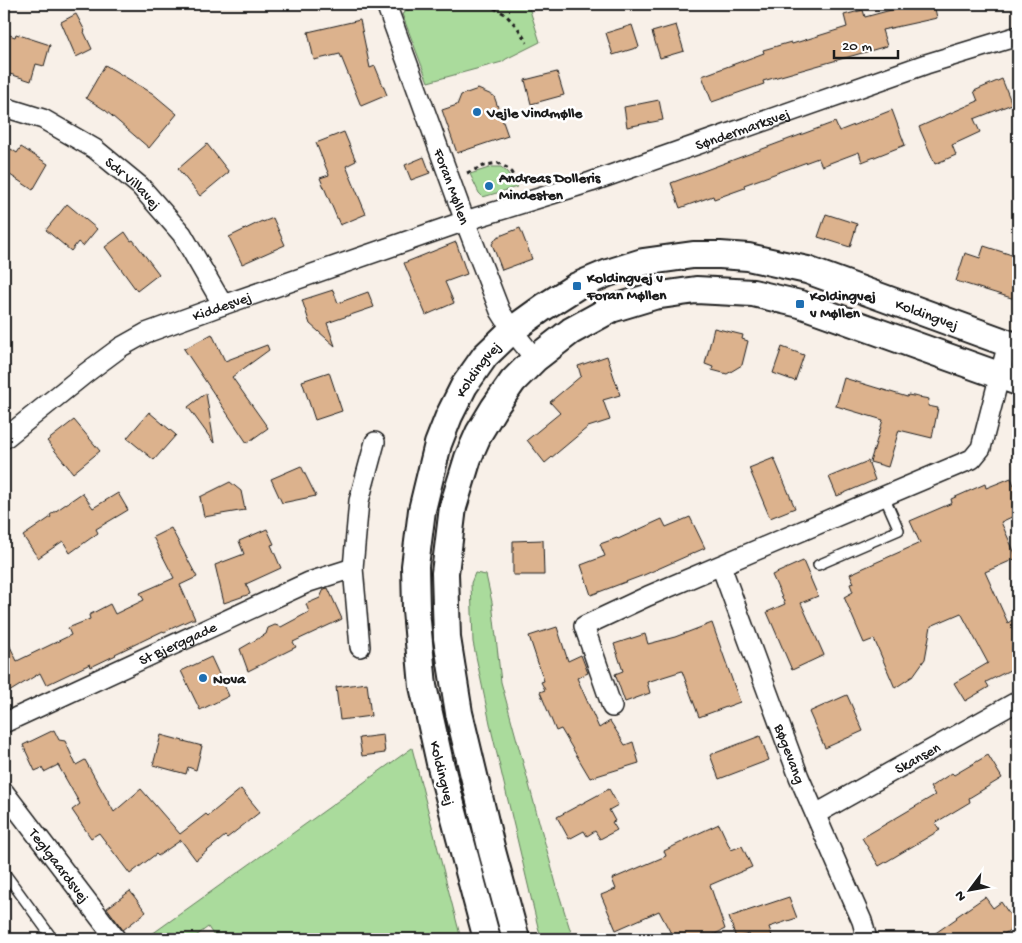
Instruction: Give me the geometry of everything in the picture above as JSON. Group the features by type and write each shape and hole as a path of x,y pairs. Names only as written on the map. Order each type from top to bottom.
{"main road":[{"name":"Koldingvej","path":"487,939 440,763 424,686 416,610 415,566 422,510 438,444 464,386 485,356 512,330 577,286 608,273 643,262 693,255 748,257 807,270 1013,345"},
{"name":"Koldingvej","path":"516,939 492,851 459,713 447,638 445,573 454,507 468,458 479,433 513,381 535,359 571,331 611,309 654,296 696,290 753,292 800,304 1009,379"}],"street":[{"name":"Foran Møllen","path":"386,4 500,311 535,359"},
{"name":"Søndermarksvej","path":"465,221 591,182 926,64 1018,36"},
{"name":"Sdr Villavej","path":"4,108 43,118 95,149 140,186 182,234 222,305"},
{"name":"Kiddesvej","path":"4,439 86,373 121,347 146,333 465,221"},
{"path":"612,707 584,626 648,596 972,458 981,448 1009,379 1013,345"},
{"path":"360,647 353,568 359,501 375,442"},
{"name":"Bøgevang","path":"721,566 799,777 862,921 867,939"},
{"name":"St Bjerggade","path":"4,723 309,582 353,568"},
{"name":"Skansen","path":"816,814 1018,701"},
{"name":"Teglgaardsvej","path":"4,792 116,939"}],"lane":[{"path":"818,565 899,530 884,496"},
{"path":"4,872 53,939"}],"path":[{"path":"487,4 505,14 518,28 527,43"},
{"path":"450,179 486,165 498,163 509,169 520,187 525,202"}],"green space":[{"path":"402,4 528,4 540,42 502,62 428,82 402,14 405,13"},
{"path":"492,167 501,167 507,172 517,187 483,197 479,193 470,174"},
{"path":"475,573 486,575 492,602 501,682 573,939 542,939 538,927 492,733 473,642 471,583"},
{"path":"412,748 461,939 216,939 208,927 192,939 145,939"}],"building":[{"path":"913,4 934,4 937,18 882,30 887,46 763,81 764,84 712,102 702,76 764,53 763,50 791,42 792,44 847,27 844,15 863,10 865,17"},
{"path":"76,14 92,49 76,57 61,22"},
{"path":"360,20 370,68 375,66 387,95 361,106 340,54 314,60 308,32"},
{"path":"632,25 639,47 613,55 606,33"},
{"path":"676,25 684,51 660,58 652,32"},
{"path":"7,34 15,37 16,34 50,45 44,66 36,64 31,81 4,72 4,49"},
{"path":"105,65 152,93 177,114 149,148 105,110 86,98"},
{"path":"557,72 564,95 531,104 525,80"},
{"path":"1002,79 1012,104 974,119 980,132 952,145 956,155 935,164 919,127 978,101 974,91"},
{"path":"478,89 494,96 508,136 457,153 442,110 457,105 461,95"},
{"path":"659,100 663,120 627,127 624,107"},
{"path":"892,110 905,145 862,162 859,152 822,166 818,158 744,185 745,188 714,199 713,196 680,208 671,183 835,122 839,131"},
{"path":"344,132 356,161 346,166 366,214 340,225 320,178 329,175 316,143"},
{"path":"207,144 229,172 200,196 178,169"},
{"path":"21,147 48,164 33,190 4,171 4,161 11,149 17,153"},
{"path":"424,157 430,173 411,180 405,165"},
{"path":"67,204 97,229 83,246 78,242 71,251 46,230"},
{"path":"826,214 857,224 850,247 818,237"},
{"path":"273,218 285,245 242,264 229,237 262,221"},
{"path":"520,228 532,259 502,270 492,244 497,237"},
{"path":"125,232 159,274 137,291 105,247"},
{"path":"456,242 467,274 445,282 454,303 426,315 404,263"},
{"path":"984,246 1018,257 1018,300 956,281 965,253 980,258"},
{"path":"333,290 338,303 368,292 374,307 327,323 335,346 310,324 302,300"},
{"path":"714,328 743,335 742,339 748,341 742,365 727,374 712,370 713,367 705,364"},
{"path":"212,334 225,361 267,345 269,350 232,377 268,428 247,443 184,349"},
{"path":"782,347 804,355 795,381 773,373"},
{"path":"607,356 620,395 603,400 610,420 588,427 545,463 527,440 560,413 550,402 581,376 578,366"},
{"path":"329,372 342,411 315,420 302,381"},
{"path":"844,378 907,397 908,395 929,399 928,406 938,408 932,438 899,430 888,467 870,462 883,420 836,406"},
{"path":"206,393 214,443 188,407"},
{"path":"149,412 176,435 154,460 127,438"},
{"path":"74,420 100,451 73,473 47,441"},
{"path":"774,458 795,508 770,518 749,468"},
{"path":"868,461 875,480 837,496 829,477"},
{"path":"301,466 316,496 282,503 271,479"},
{"path":"1011,478 1018,495 1018,514 1001,522 1017,558 985,572 1008,623 1012,620 1018,633 1018,666 986,682 989,687 965,701 954,683 988,663 961,613 931,626 925,659 913,676 895,688 874,639 864,643 844,597 853,592 850,584 854,583 850,574 920,543 910,521 952,503 951,499 985,484 986,488"},
{"path":"230,482 241,491 245,510 204,517 200,497"},
{"path":"82,493 93,508 118,493 128,510 96,529 98,533 70,553 63,541 38,558 23,536"},
{"path":"690,517 705,548 644,575 591,595 581,565 605,556 600,544 618,539 662,519 666,527"},
{"path":"171,528 197,577 180,585 195,619 163,631 91,667 90,664 46,685 40,673 4,695 4,634 17,661 71,635 68,628 90,619 89,615 110,604 115,614 144,600 140,593 174,578 153,537"},
{"path":"267,529 274,544 271,545 281,568 246,584 250,594 224,603 215,565 244,554 239,541"},
{"path":"543,540 544,575 513,575 513,541"},
{"path":"803,561 818,596 801,603 824,655 792,670 767,612 785,604 772,575"},
{"path":"328,588 342,619 293,642 296,647 248,671 240,649 266,634 268,628 275,625 281,627 309,612 306,604 320,598 324,589"},
{"path":"712,623 740,702 699,717 682,671 647,682 650,693 625,702 615,674 623,671 614,644 645,634 648,644 675,637"},
{"path":"557,627 568,661 581,655 588,673 577,678 599,728 610,721 625,745 633,742 639,763 590,778 561,729 556,731 540,692 545,690 541,682 544,681 529,636"},
{"name":"Nova","path":"211,657 229,696 200,710 181,671"},
{"path":"367,683 371,716 340,720 336,687"},
{"path":"847,695 863,731 825,748 809,712"},
{"path":"54,730 59,740 65,741 76,765 85,760 114,812 141,789 180,834 206,814 208,816 241,789 260,812 227,838 225,836 196,860 181,840 158,856 156,854 130,874 99,833 91,838 72,810 80,804 58,765 44,772 42,768 35,771 23,745"},
{"path":"161,735 202,746 196,770 188,767 186,774 153,765"},
{"path":"383,735 385,753 362,756 359,738"},
{"path":"760,736 769,760 719,779 710,755"},
{"path":"988,755 1002,778 969,798 970,802 935,823 940,830 879,866 862,838 935,795 930,787 952,773 954,775"},
{"path":"609,789 618,805 609,810 615,821 612,822 617,830 600,839 595,831 587,836 584,831 569,839 557,817"},
{"path":"719,824 731,850 742,846 752,867 710,885 725,929 705,939 674,939 659,911 616,930 601,895 616,889 612,879 666,856 664,851"},
{"path":"130,891 146,912 123,930 107,908"},
{"path":"789,897 797,918 769,927 773,939 751,939 749,934 736,938 729,917"},
{"path":"985,897 993,908 1001,902 1017,925 997,939 927,939 956,917"}],"place":[{"name":"Vejle Vindmølle","path":"477,112"},
{"name":"Andreas Dolleris Mindesten","path":"489,186"},
{"name":"Koldingvej v Foran Møllen","path":"577,286"},
{"name":"Koldingvej v Møllen","path":"800,304"},
{"name":"Nova","path":"203,678"}]}
